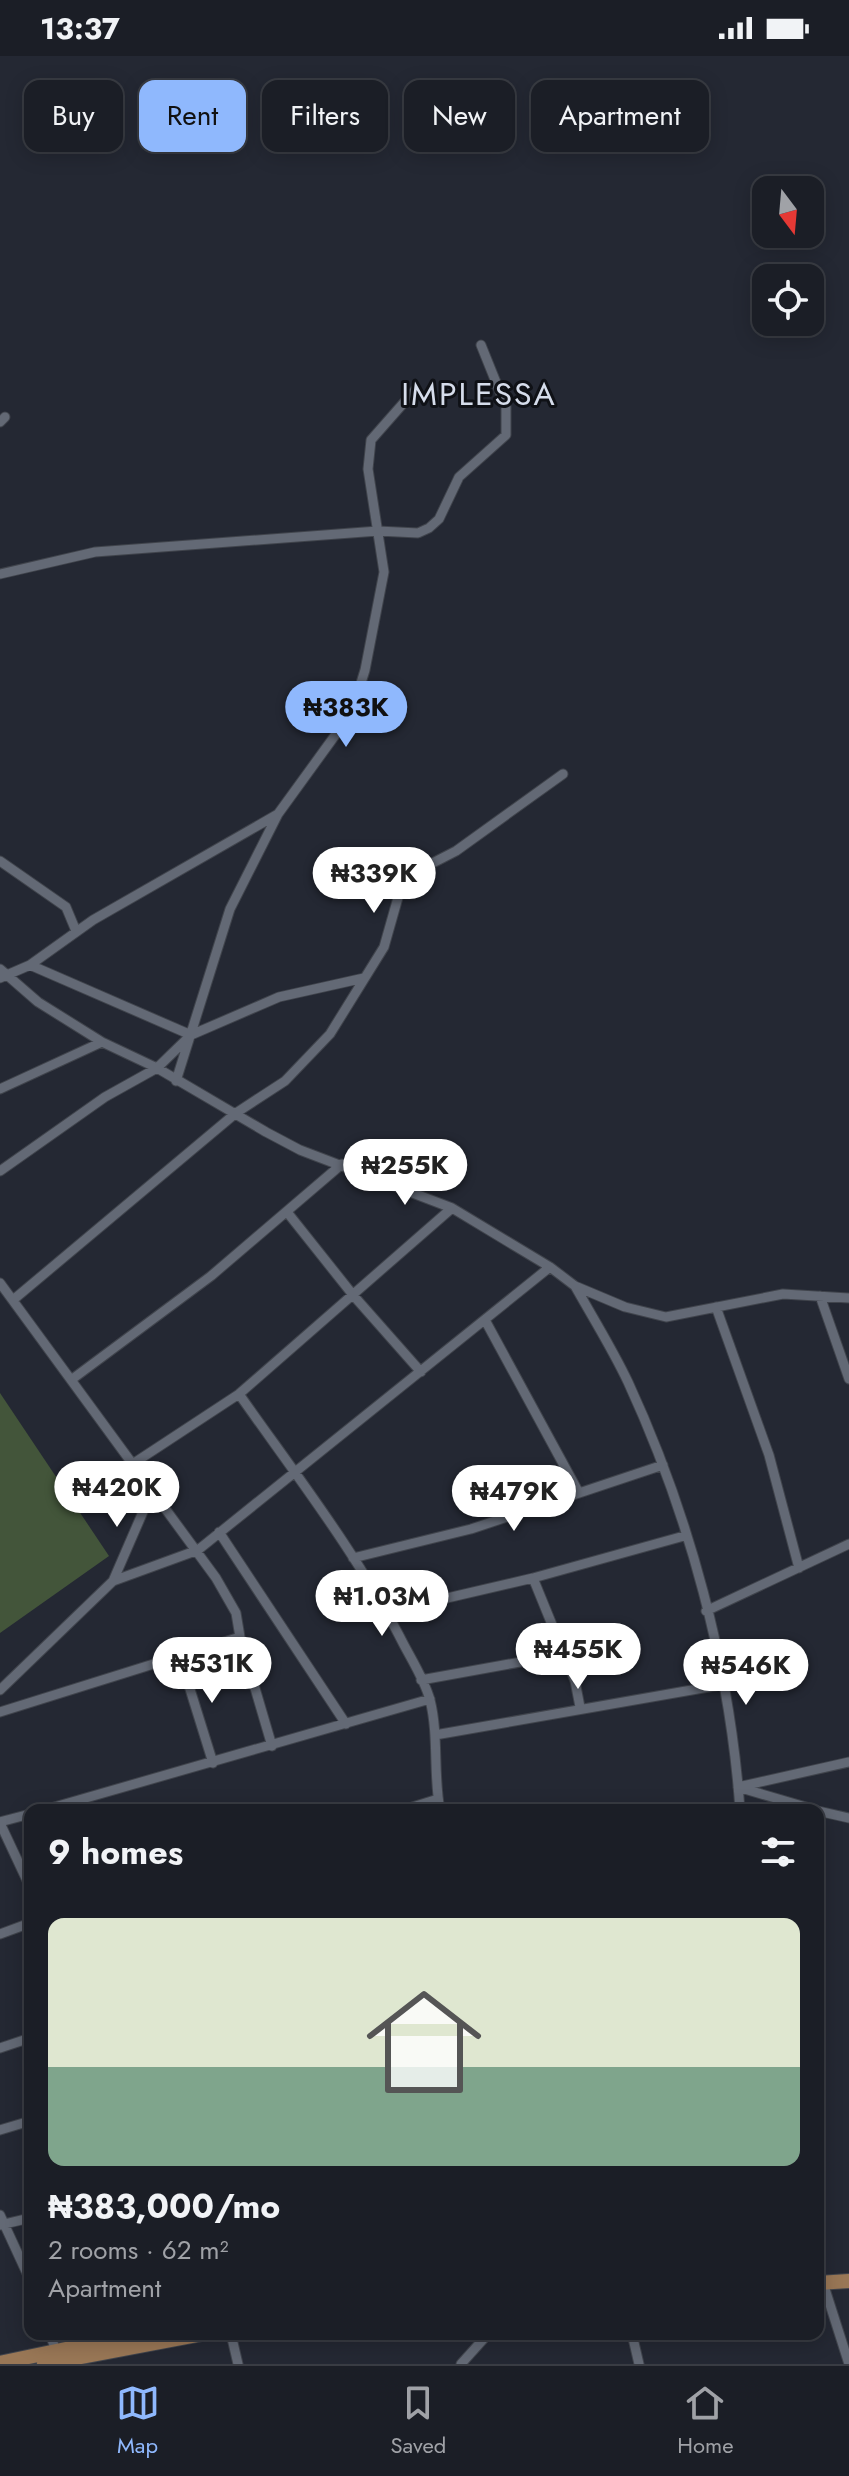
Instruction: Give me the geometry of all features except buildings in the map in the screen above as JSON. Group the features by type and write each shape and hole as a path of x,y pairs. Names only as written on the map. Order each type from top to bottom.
{"main road":[{"path":"824,2286 849,2281"},
{"path":"824,2287 849,2288"},
{"path":"0,2363 108,2340"},
{"path":"44,2364 170,2340"}],"street":[{"path":"0,574 95,552 378,531 418,533 429,528 439,519 459,477 506,435 506,407 481,345"},
{"path":"176,1081 230,909 278,814 352,712 365,670 384,572 368,469 371,440 415,390"},
{"path":"13,1300 236,1113 285,1081 330,1034 384,947 401,887 421,869 456,851 563,774"},
{"path":"2,974 30,965 76,931 278,814"},
{"path":"0,861 66,907 76,931"},
{"path":"30,965 191,1035"},
{"path":"2,974 38,1002 102,1042 157,1068 300,1150 452,1208 550,1267 575,1286 625,1307 666,1317 783,1294 849,1298"},
{"path":"0,1171 105,1097 157,1068 191,1035 279,997 364,978"},
{"path":"0,1089 102,1042"},
{"path":"71,1380 211,1276 342,1164"},
{"path":"134,1463 239,1394 452,1208"},
{"path":"287,1212 353,1295 421,1372"},
{"path":"113,1581 198,1550 550,1267"},
{"path":"0,1283 198,1550 236,1613 240,1637 272,1746"},
{"path":"575,1286 627,1380 663,1465 726,1684 739,1804"},
{"path":"820,1296 849,1379"},
{"path":"716,1307 769,1455 799,1568"},
{"path":"485,1320 579,1493"},
{"path":"239,1394 353,1558 387,1612 421,1680 430,1699 439,1804"},
{"path":"353,1558 471,1529 663,1465"},
{"path":"0,1690 113,1581 152,1491"},
{"path":"219,1532 346,1724"},
{"path":"387,1612 533,1578 684,1536"},
{"path":"706,1611 849,1544"},
{"path":"533,1578 565,1654 580,1707"},
{"path":"0,1712 240,1637"},
{"path":"421,1680 565,1654"},
{"path":"180,1657 213,1763"},
{"path":"435,1735 539,1719 580,1707 726,1684"},
{"path":"66,1804 430,1699"},
{"path":"738,1787 849,1762"},
{"path":"738,1787 796,1804"},
{"path":"824,1812 849,1818"},
{"path":"24,1816 0,1822 24,1874"},
{"path":"0,1934 24,1925"},
{"path":"0,2048 24,2040"},
{"path":"0,2130 24,2123"},
{"path":"24,2219 1,2221 24,2268"},
{"path":"824,2298 849,2364"},
{"path":"52,2340 56,2351"},
{"path":"232,2340 238,2364"},
{"path":"461,2364 483,2340"},
{"path":"633,2340 637,2363"}],"green space":[{"path":"0,1393 109,1556 0,1633"}],"district":[{"name":"IMPLESSA","path":"479,394"}]}
